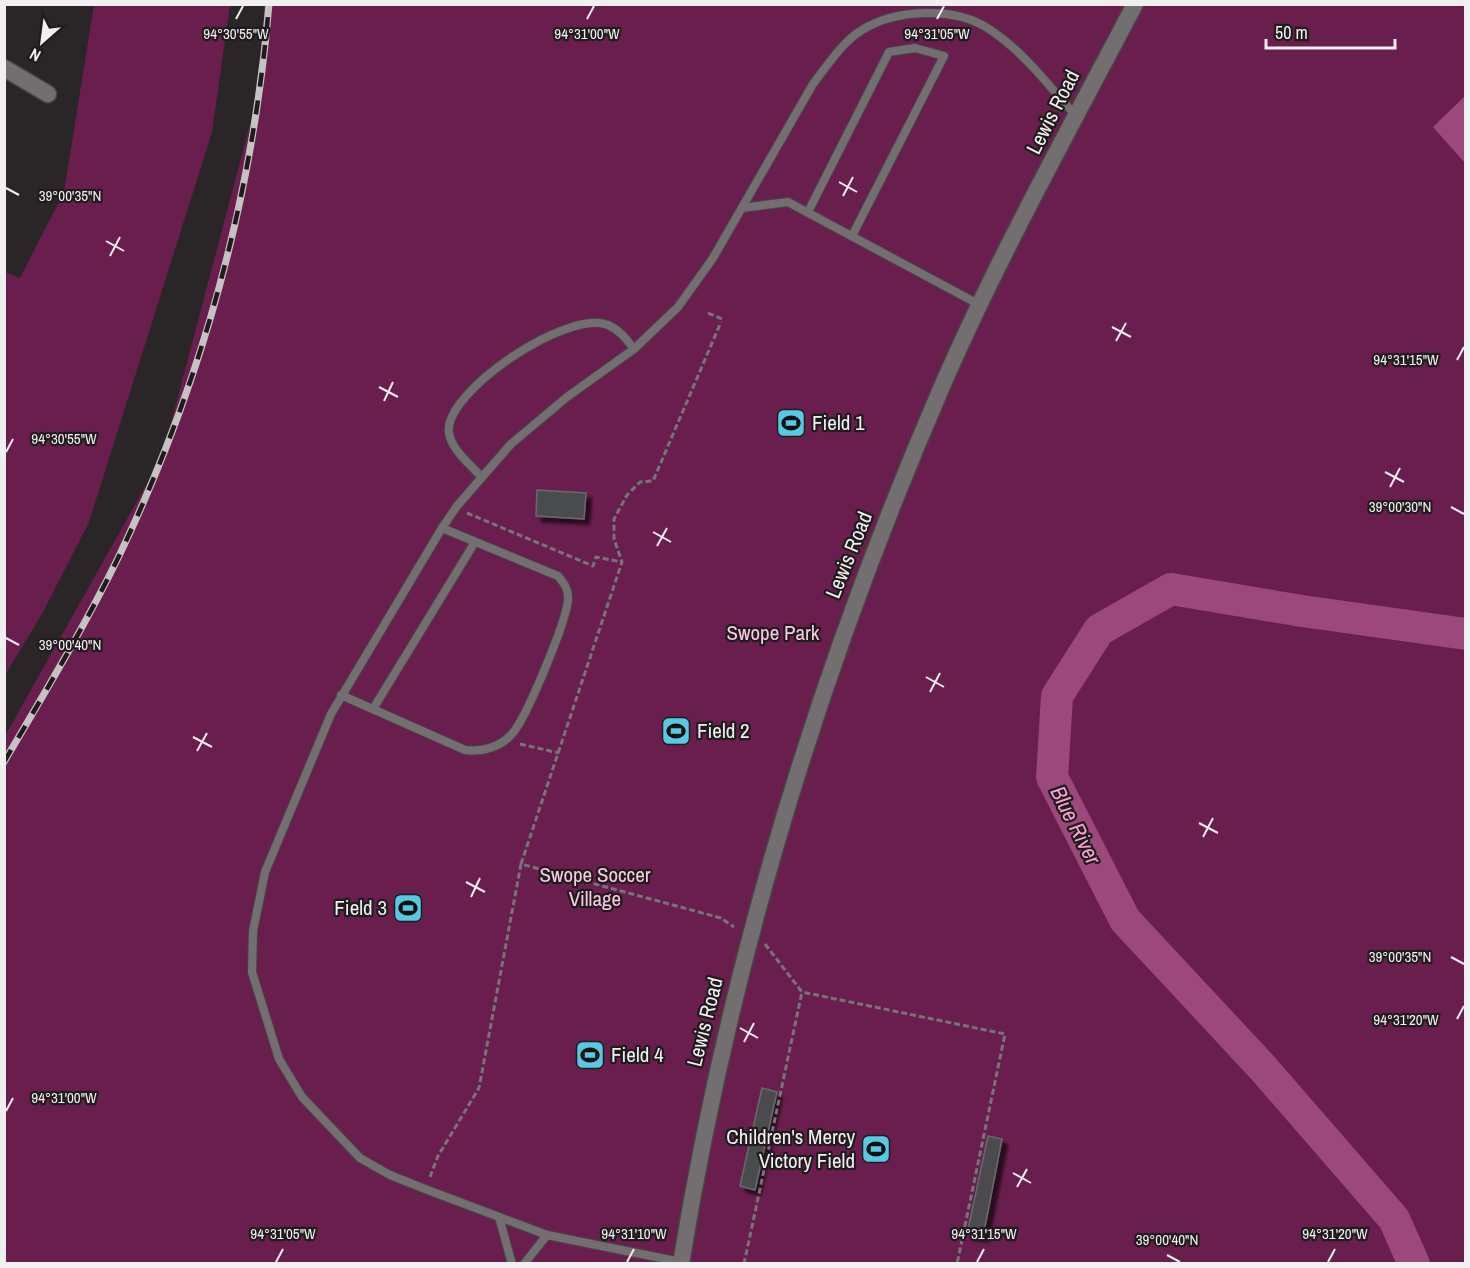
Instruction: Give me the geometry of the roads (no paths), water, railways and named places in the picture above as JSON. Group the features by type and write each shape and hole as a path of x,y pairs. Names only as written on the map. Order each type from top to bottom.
{"street":[{"name":"Lewis Road","path":"681,1263 699,1153 722,1043 782,819 850,613 941,388 1135,4"},
{"path":"4,68 48,94"}],"lane":[{"path":"681,1263 547,1235 390,1175 360,1158 334,1134 302,1097 279,1059 252,972 254,931 266,872 331,714 442,528 511,444 559,404 634,349 678,307 713,258 813,84 832,58 861,31 892,17 926,12 956,17 988,28 1023,57 1076,117"},
{"path":"808,212 889,52 915,48 944,56 852,236"},
{"path":"742,208 788,202 981,305"},
{"path":"482,477 465,460 449,435 449,422 462,403 489,375 517,352 550,334 582,324 607,324 622,333 634,349"},
{"path":"341,695 447,744 476,751 500,744 519,726 536,690 568,602 568,593 558,576 442,528"},
{"path":"373,709 475,542"},
{"path":"499,1217 512,1263"},
{"path":"524,1263 547,1235"}],"waterway":[{"name":"Blue River","path":"1414,1264 1394,1219 1262,1067 1125,920 1052,777 1057,696 1099,630 1171,589 1302,611 1466,634"}],"railway":[{"path":"4,762 64,660 119,556 149,490 199,356 219,287 250,147 269,4"}],"place":[{"name":"Field 1","path":"791,423"},
{"name":"Field 2","path":"676,731"},
{"name":"Field 3","path":"408,908"},
{"name":"Field 4","path":"590,1055"},
{"name":"Children's Mercy Victory Field","path":"876,1149"}],"park label":[{"name":"Swope Park","path":"773,633"},
{"name":"Swope Soccer Village","path":"595,887"}]}
